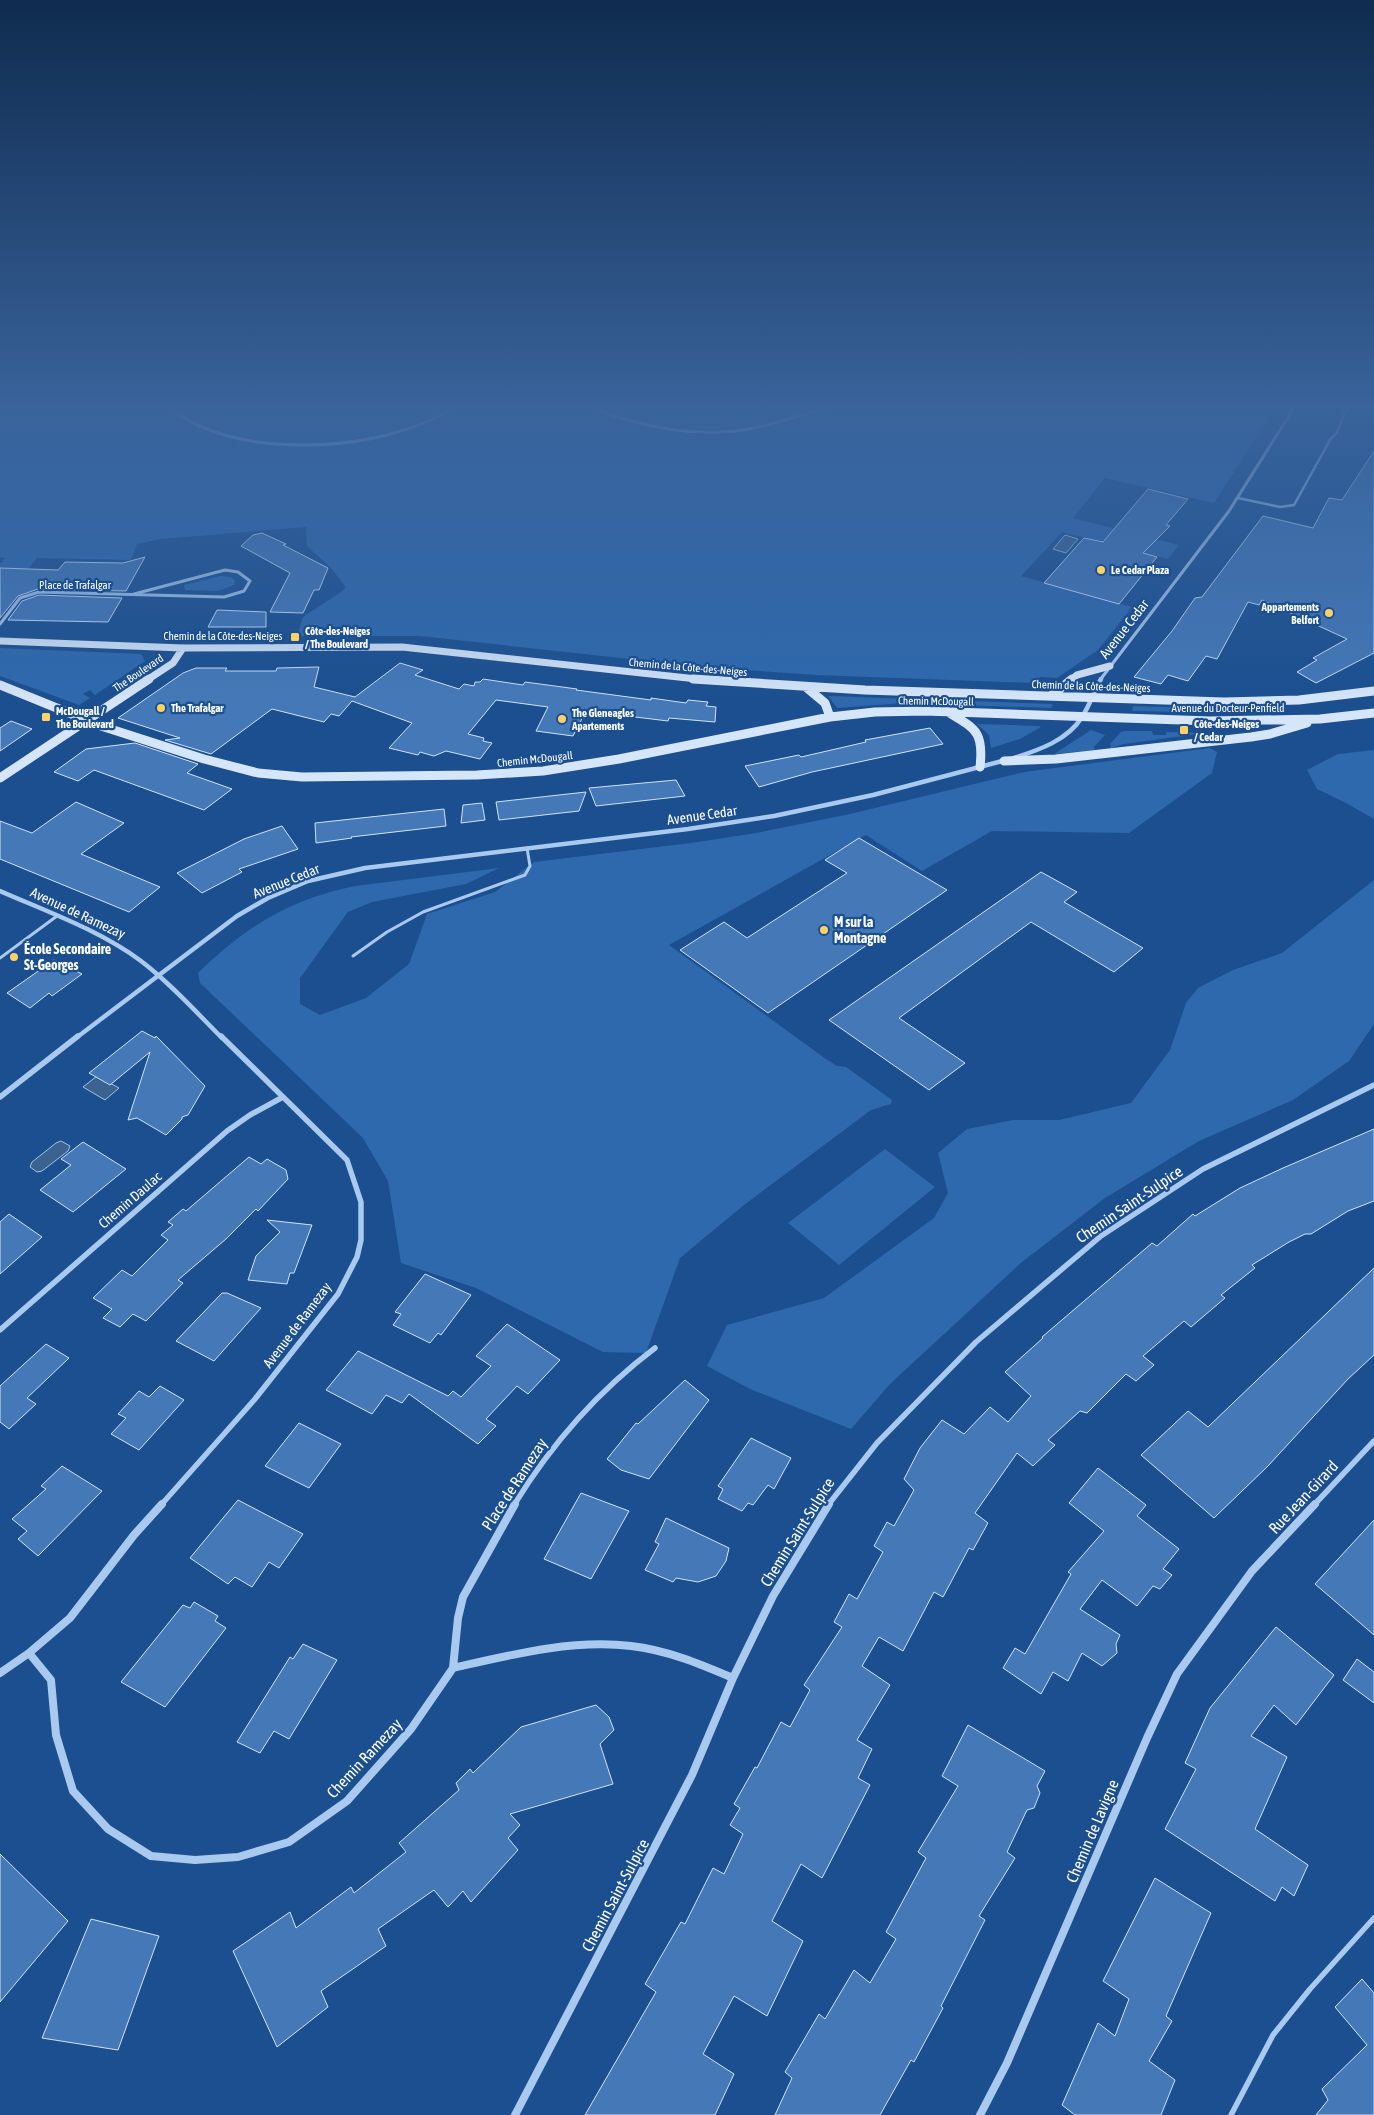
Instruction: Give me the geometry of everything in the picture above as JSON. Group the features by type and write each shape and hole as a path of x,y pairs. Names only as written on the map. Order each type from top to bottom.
{"main road":[{"name":"Chemin de la Côte-des-Neiges","path":"0,641 183,648 349,646 416,648 672,677 806,687 1090,698 1258,701 1324,698 1374,691"},
{"name":"The Boulevard","path":"0,778 173,663 183,648"},
{"path":"1051,696 1078,675 1110,666"},
{"name":"Chemin McDougall","path":"0,685 88,720 244,770 272,775 324,778 477,775 543,771 620,759 830,717 891,711 1083,716"},
{"path":"806,687 825,702 829,709 830,717"},
{"path":"948,712 974,728 980,736 983,745 980,767"},
{"name":"Avenue du Docteur-Penfield","path":"1083,716 1210,720 1320,718 1374,713"},
{"path":"1004,761 1056,759 1270,734 1320,718"}],"street":[{"name":"Avenue Cedar","path":"0,1097 158,975 246,910 308,881 365,868 705,826 782,814 859,798 1004,761 1034,751 1070,730 1083,716 1096,685 1233,505"},
{"name":"Place de Trafalgar","path":"0,624 20,598 34,593 227,597 243,592 249,586 250,581 238,572 225,570 134,594"},
{"name":"Avenue de Ramezay","path":"0,890 113,942 132,954 158,975 347,1160 361,1202 361,1240 357,1257 338,1294 255,1399 134,1535 70,1618 29,1653 0,1672"},
{"name":"Chemin Saint-Sulpice","path":"515,2115 692,1775 733,1678 773,1596 832,1498 877,1443 976,1342 1109,1230 1203,1170 1374,1085"},
{"name":"Chemin Daulac","path":"0,1330 227,1131 250,1114 282,1097"},
{"name":"Place de Ramezay","path":"453,1668 460,1605 500,1527 567,1429 625,1371 655,1348"},
{"name":"Rue Jean-Girard","path":"1252,1571 1374,1441"},
{"name":"Chemin de Lavigne","path":"980,2115 1007,2063 1147,1738 1178,1674 1252,1571"},
{"path":"453,1668 554,1648 611,1645 653,1649 704,1665 733,1678"},
{"name":"Chemin Ramezay","path":"29,1653 52,1680 56,1736 73,1791 108,1829 151,1856 195,1860 238,1858 289,1842 347,1801 411,1729 453,1668"}],"lane":[{"path":"1269,505 1280,507 1294,505"},
{"path":"353,956 396,924 447,901 525,875 529,871 530,865 527,848"},
{"path":"0,958 57,916"},
{"path":"1231,2115 1273,2035 1310,1989 1374,1918"}],"shaded area":[{"path":"0,505 1084,505 1073,518 1179,545 1168,559 1062,532 1021,576 1132,607 1098,650 1057,678 1040,677 1040,683 816,675 703,667 420,636 297,636 303,617 344,590 345,586 331,568 307,546 306,527 161,539 137,544 131,560 37,558 28,569 0,568 0,564 5,558 0,557"},
{"path":"1065,535 1078,539 1066,553 1053,549"},
{"path":"220,576 231,577 235,581 234,585 218,591 185,590 184,585"},
{"path":"0,648 141,654 145,661 95,695 90,690 83,694 90,698 79,705 0,676"},
{"path":"828,696 1053,704 1051,708 903,703 837,708"},
{"path":"1133,706 1234,709 1236,713 1132,711"},
{"path":"977,724 1041,727 1020,739 991,748 989,735"},
{"path":"1091,730 1105,735 1094,747 1095,750 1054,754"},
{"path":"1152,731 1153,735 1166,735 1166,732 1206,733 1124,744 1111,748 1110,744 1121,732"},
{"path":"1210,748 1217,752 1212,773 1129,833 992,831 922,871 866,835 669,945 826,1059 837,1066 846,1067 892,1100 891,1104 871,1110 744,1205 680,1258 646,1353 603,1352 476,1288 401,1263 388,1181 363,1138 200,983 198,973 233,942 270,917 310,899 355,886 499,868 466,884 372,902 348,912 300,978 300,1004 320,1015 366,998 409,964 427,914 495,892 534,862 756,833 850,814 1024,772"},
{"path":"1374,750 1374,819 1317,789 1307,770 1338,754"},
{"path":"1374,880 1374,1024 1349,1061 1293,1100 1199,1141 1105,1198 1022,1262 890,1384 851,1429 750,1389 707,1366 727,1325 824,1298 934,1218 948,1193 938,1153 967,1129 1013,1120 1059,1120 1131,1103 1170,1050 1186,1003 1198,988 1233,970 1282,953"},
{"path":"97,1076 119,1088 105,1100 83,1087"},
{"path":"61,1141 70,1146 68,1151 42,1171 37,1172 30,1167 32,1162"},
{"path":"885,1149 935,1187 839,1265 788,1223"}],"building":[{"path":"1135,505 1183,505 1166,525 1170,526 1143,553 1157,557 1119,604 1044,583 1084,538 1103,542"},
{"path":"1325,505 1374,505 1374,653 1316,683 1297,672 1317,660 1313,658 1347,639 1262,600 1259,605 1248,602 1217,659 1206,656 1188,681 1168,675 1161,684 1134,677 1172,631 1195,598 1202,597 1263,516 1313,528"},
{"path":"262,533 286,544 283,545 328,568 319,590 314,590 303,613 270,612 290,573 241,546 253,535"},
{"path":"145,557 126,591 38,589 18,596 0,618 0,568 58,570 65,562 123,563"},
{"path":"39,595 122,598 108,622 8,620 22,601"},
{"path":"217,610 266,612 266,627 208,627"},
{"path":"400,663 423,670 415,675 459,689 464,684 474,686 475,682 480,682 483,679 523,685 525,682 651,700 651,698 686,703 688,700 708,702 706,706 716,707 715,722 669,718 668,721 586,711 573,736 536,731 548,707 496,700 468,734 484,738 483,741 492,743 480,759 446,751 434,756 420,752 418,755 389,748 412,723 352,701 339,716 331,714 324,722 272,709 211,754 165,740 180,738 118,718 183,673 196,668 227,668 225,671 276,671 277,668 319,667 314,687 355,697"},
{"path":"11,721 32,729 0,751 0,728"},
{"path":"930,728 943,744 812,772 759,787 745,766 799,755 801,757 866,742 865,740"},
{"path":"135,743 198,764 187,773 232,789 204,810 94,770 78,781 54,772 86,749"},
{"path":"676,780 685,796 596,806 589,788"},
{"path":"586,792 579,811 499,820 496,802"},
{"path":"76,802 124,823 81,854 160,887 129,912 0,859 0,821 32,833"},
{"path":"482,803 485,820 461,823 463,805"},
{"path":"444,809 446,826 316,843 315,823"},
{"path":"282,826 298,849 239,869 242,872 202,893 177,873 244,839"},
{"name":"M sur la Montagne","path":"859,838 947,890 768,1013 680,950 724,922 747,938 847,873 825,860"},
{"name":"M sur la Montagne","path":"1041,872 1077,892 1064,902 1143,948 1114,972 1031,922 899,1018 965,1063 929,1090 829,1020"},
{"path":"54,960 82,974 52,996 49,993 30,1008 7,993"},
{"path":"142,1031 155,1038 156,1036 205,1086 188,1115 182,1117 166,1135 137,1118 128,1120 150,1052 110,1085 89,1073"},
{"path":"1374,1129 1374,1201 1348,1211 1311,1234 1305,1234 1289,1242 1252,1265 1255,1268 1221,1295 1225,1298 1191,1327 1184,1321 1143,1356 1154,1365 1136,1381 1126,1374 1087,1413 1080,1411 1048,1440 1055,1445 1033,1466 1017,1453 975,1513 988,1523 973,1550 969,1548 943,1597 934,1592 903,1651 879,1637 862,1666 890,1685 857,1740 872,1749 858,1778 870,1785 822,1878 801,1864 772,1921 803,1941 767,2016 734,1996 703,2054 734,2074 715,2115 585,2115 656,1992 645,1984 681,1922 685,1924 713,1868 724,1874 743,1834 730,1825 740,1808 734,1804 755,1767 757,1768 781,1722 790,1727 810,1690 804,1685 842,1627 834,1622 849,1594 857,1599 883,1552 874,1546 887,1522 894,1526 914,1490 904,1479 920,1448 942,1420 964,1434 990,1407 1008,1422 1031,1396 1005,1372 1042,1337 1152,1243 1157,1246 1193,1214 1195,1216 1240,1188"},
{"path":"83,1142 126,1169 73,1212 40,1190 71,1165 61,1159"},
{"path":"249,1157 261,1164 267,1159 286,1170 288,1179 258,1211 256,1209 226,1239 178,1280 183,1283 146,1321 133,1314 120,1327 103,1318 112,1309 93,1298 122,1270 132,1276 168,1240 161,1235 173,1225 168,1222 183,1209 186,1211"},
{"path":"9,1214 42,1237 0,1274 0,1222"},
{"path":"267,1220 312,1225 294,1273 290,1273 287,1284 248,1280 256,1256 280,1232"},
{"path":"1374,1268 1374,1355 1348,1379 1268,1466 1214,1518 1141,1455 1188,1411 1208,1427"},
{"path":"425,1274 471,1295 441,1335 438,1333 430,1343 393,1325 401,1314 395,1312"},
{"path":"222,1293 227,1293 261,1308 214,1361 176,1341"},
{"path":"507,1324 560,1360 528,1394 517,1386 486,1419 496,1426 478,1444 409,1394 402,1403 386,1395 372,1414 326,1390 358,1351 448,1396 453,1391 461,1397 491,1366 476,1356"},
{"path":"46,1344 69,1358 27,1398 36,1404 9,1429 0,1422 0,1386"},
{"path":"685,1380 709,1400 649,1479 621,1470 607,1459 636,1423 638,1424"},
{"path":"160,1386 184,1400 139,1450 111,1434 126,1418 118,1414 139,1391 149,1397"},
{"path":"299,1423 341,1444 309,1488 265,1466"},
{"path":"751,1438 791,1458 774,1489 768,1485 753,1505 748,1503 742,1511 718,1499 723,1489 718,1486"},
{"path":"62,1466 102,1491 38,1556 18,1539 27,1531 12,1519 46,1489 41,1486"},
{"path":"1098,1468 1146,1505 1137,1516 1179,1549 1163,1569 1172,1575 1160,1589 1153,1586 1137,1606 1102,1580 1080,1609 1120,1635 1116,1644 1117,1653 1102,1666 1082,1653 1068,1681 1053,1672 1041,1694 1003,1668 1015,1648 1025,1654 1071,1574 1068,1572 1104,1531 1069,1503"},
{"path":"581,1493 629,1511 591,1579 544,1559"},
{"path":"238,1500 303,1534 279,1568 269,1562 252,1587 235,1577 228,1584 190,1558"},
{"path":"666,1518 729,1548 726,1561 716,1576 698,1582 676,1578 673,1582 645,1570 659,1544 655,1542"},
{"path":"1374,1520 1374,1635 1315,1584"},
{"path":"194,1602 218,1616 215,1621 226,1628 165,1707 121,1682 183,1605 190,1608"},
{"path":"1276,1627 1334,1675 1296,1725 1274,1705 1251,1736 1287,1757 1255,1829 1308,1865 1294,1896 1282,1887 1275,1901 1165,1829 1196,1769 1185,1763 1210,1708"},
{"path":"303,1644 337,1660 289,1739 274,1731 260,1753 237,1742 290,1657 293,1659"},
{"path":"1357,1659 1374,1672 1374,1703 1343,1680"},
{"path":"596,1705 609,1717 614,1730 600,1744 613,1784 510,1814 520,1825 508,1838 518,1850 471,1902 463,1891 448,1907 434,1890 378,1929 386,1946 321,1991 328,2007 277,2047 233,1951 290,1912 296,1928 351,1887 354,1893 406,1852 399,1843 459,1790 456,1783 470,1769 473,1773 521,1727"},
{"path":"968,1725 1045,1771 1037,1786 1040,1793 1034,1808 1027,1810 1007,1852 1015,1858 979,1916 985,1920 941,2006 943,2008 914,2062 911,2060 880,2115 775,2115 792,2078 785,2072 819,2014 825,2019 854,1970 870,1983 896,1939 886,1932 926,1858 918,1852 958,1786 942,1776"},
{"path":"0,1854 68,1921 0,2002"},
{"path":"1155,1878 1211,1913 1166,2016 1172,2021 1149,2061 1175,2080 1161,2115 1075,2115 1062,2105 1098,2023 1115,2036 1129,1999 1103,1981"},
{"path":"91,1919 159,1936 118,2050 42,2038"},
{"path":"1362,1979 1374,1993 1374,2115 1316,2115 1328,2100 1322,2089 1367,2045 1335,2007"}],"place":[{"name":"Le Cedar Plaza","path":"1101,570"},
{"name":"Appartements Belfort","path":"1329,613"},
{"name":"Côte-des-Neiges / The Boulevard","path":"295,637"},
{"name":"The Trafalgar","path":"161,708"},
{"name":"McDougall / The Boulevard","path":"46,717"},
{"name":"The Gleneagles Apartements","path":"562,719"},
{"name":"Côte-des-Neiges / Cedar","path":"1184,730"},
{"name":"M sur la Montagne","path":"824,930"},
{"name":"École Secondaire St-Georges","path":"14,957"}]}
